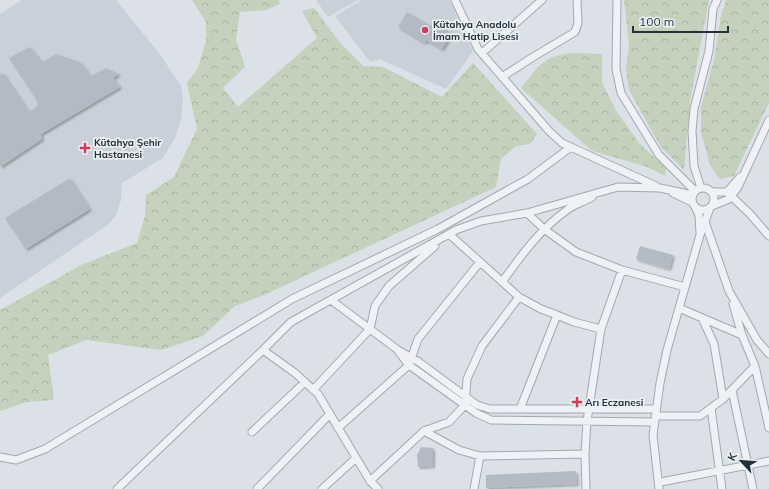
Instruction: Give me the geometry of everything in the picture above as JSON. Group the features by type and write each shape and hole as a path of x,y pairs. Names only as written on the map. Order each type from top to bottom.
{"street":[{"path":"456,0 478,49 549,131 562,143 660,188 695,197"},
{"path":"482,53 542,0"},
{"path":"502,77 575,32 578,22 577,0"},
{"path":"617,0 616,69 621,93 659,155 695,197 703,211 738,188 768,126"},
{"path":"700,235 699,215 695,197 692,131 694,109 709,51 713,9 717,0"},
{"path":"0,457 16,460 45,449 292,298 444,225 528,179 571,147"},
{"path":"117,489 291,322 449,234 481,221 526,213 618,187 660,188"},
{"path":"664,489 659,482 653,435 660,383 667,350 700,235 715,199 712,192 707,188 695,197"},
{"path":"502,282 527,248 544,229 567,209 584,202 599,192"},
{"path":"712,192 729,194 750,214 769,236"},
{"path":"526,213 544,229 576,252 622,270 685,287"},
{"path":"705,222 729,291 742,335 755,366 769,428"},
{"path":"449,234 519,297 556,315 574,322 601,329"},
{"path":"313,390 370,329 375,306 389,286 449,234"},
{"path":"338,428 409,366 418,339 480,262"},
{"path":"586,489 585,454 587,421 601,329 622,270"},
{"path":"729,291 757,340 769,354"},
{"path":"370,481 424,431 450,422 465,405 467,378 482,346 519,297"},
{"path":"331,300 398,350 419,362 477,406 490,409 589,408 655,416"},
{"path":"679,308 742,335"},
{"path":"520,408 556,315"},
{"path":"702,318 714,344 723,399"},
{"path":"263,350 295,372 318,394 370,481 378,489"},
{"path":"398,350 409,366 476,413 491,420 587,421 655,416 700,416 723,399 755,366"},
{"path":"252,432 305,382"},
{"path":"732,390 752,489"},
{"path":"711,408 722,489"},
{"path":"257,489 330,414"},
{"path":"424,431 458,450 480,456 585,454"},
{"path":"474,489 480,456"},
{"path":"322,489 356,458"},
{"path":"659,482 769,461"}],"shaded area":[{"name":"Kütahya Şehir Hastanesi","path":"22,0 116,0 159,53 181,86 183,100 181,120 175,138 163,158 122,183 121,200 116,215 109,224 0,298 0,14"},
{"path":"316,0 358,0 328,17"},
{"path":"362,0 449,0 473,51 446,89 380,59 370,62 335,16"}],"green space":[{"path":"192,0 279,0 280,4 266,10 240,12 236,39 245,67 223,88 238,107 317,38 302,11 314,8 341,44 363,66 383,67 442,97 473,63 537,134 530,144 516,146 501,159 496,187 264,295 235,306 203,336 161,350 86,340 48,355 54,400 27,402 0,411 0,310 81,265 137,243 145,216 146,195 174,177 197,129 187,83 198,68 206,40 206,22"},
{"path":"624,0 709,0 690,101 684,170 661,147 629,90 626,69 629,45"},
{"path":"726,0 769,0 769,103 734,176 720,179 710,165 701,132 701,107 714,60 721,16"},
{"path":"564,54 602,54 602,83 617,112 639,143 666,168 665,176 645,166 592,151 521,88 538,67 549,59"}],"building":[{"name":"Kütahya Anadolu İmam Hatip Lisesi","path":"407,12 431,26 433,21 452,33 442,49 426,40 425,43 398,27"},
{"name":"Kütahya Şehir Hastanesi","path":"30,47 42,62 56,54 80,62 91,76 106,68 119,74 113,78 120,87 41,134 42,139 0,167 0,75 3,73 29,112 38,105 36,99 9,58"},
{"path":"70,178 90,209 26,249 5,218"},
{"path":"640,246 673,255 669,269 636,259"},
{"path":"421,447 433,448 433,466 418,467 417,455"},
{"path":"576,471 577,484 486,488 486,475"}],"place":[{"name":"Kütahya Anadolu İmam Hatip Lisesi","path":"425,30"},
{"name":"Kütahya Şehir Hastanesi","path":"85,148"},
{"name":"Arı Eczanesi","path":"577,402"}]}
